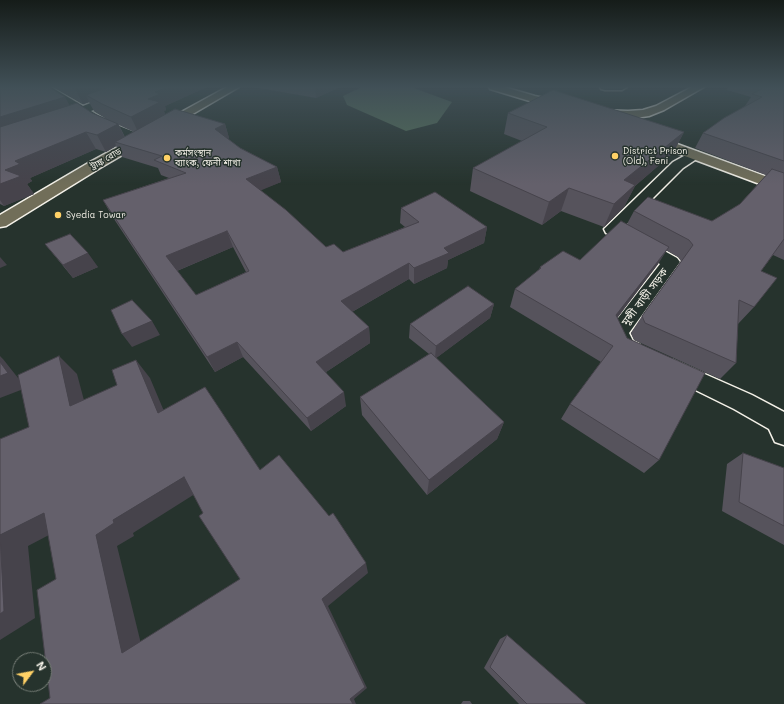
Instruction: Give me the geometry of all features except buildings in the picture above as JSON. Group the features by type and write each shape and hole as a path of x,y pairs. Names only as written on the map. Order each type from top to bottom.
{"main road":[{"name":"ট্রাঙ্ক রোড","path":"0,210 161,120"},
{"name":"ট্রাঙ্ক রোড","path":"0,222 95,165 175,120"},
{"path":"610,120 692,155 784,188"}],"street":[{"path":"53,125 69,120"},
{"path":"97,120 132,136"},
{"name":"মুন্সী বাড়ী সড়ক","path":"692,155 678,165 612,230 671,262 618,332 625,347 743,402 779,422 784,434"}],"green space":[{"path":"381,120 439,120 437,123 406,131"}],"place":[{"name":"District Prison (Old), Feni","path":"615,156"},
{"name":"কর্মসংস্থান ব্যাংক, ফেনী শাখা","path":"167,158"},
{"name":"Syedia Towar","path":"58,215"}]}
